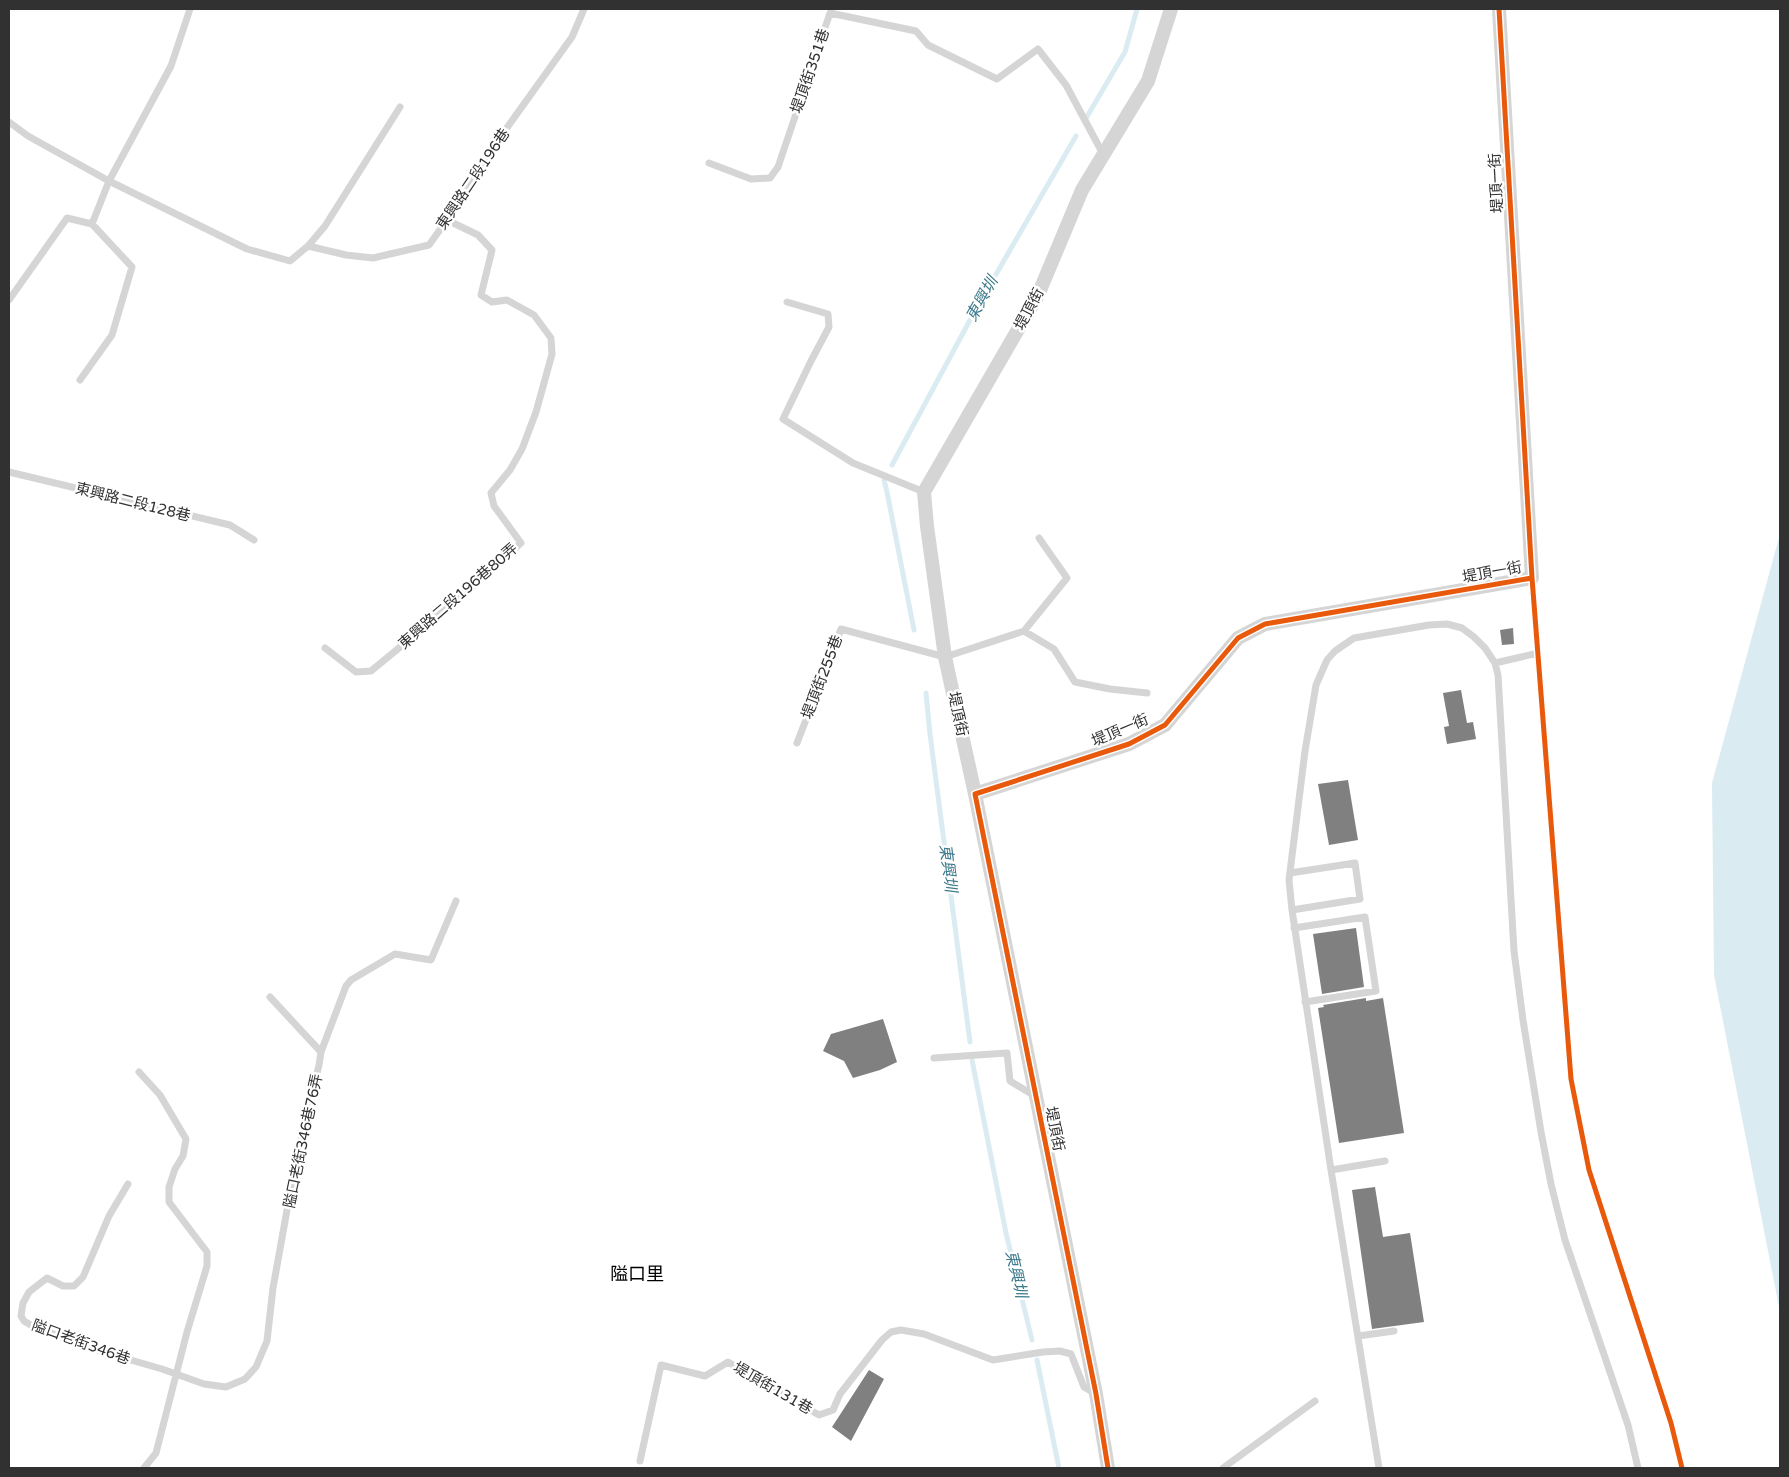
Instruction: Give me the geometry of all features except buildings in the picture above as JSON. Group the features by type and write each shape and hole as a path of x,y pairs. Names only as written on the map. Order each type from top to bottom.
{"street":[{"name":"堤頂街","path":"1108,1468 1096,1394 975,794 945,657 924,492 1038,295 1082,190 1148,81 1171,9"},
{"name":"堤頂一街","path":"975,794 1129,744 1165,725 1238,638 1265,624 1532,578 1499,9"}],"lane":[{"path":"92,224 109,181 171,66 190,9"},
{"name":"東興路二段196巷","path":"308,246 373,258 429,245 476,171 572,37 584,9"},
{"name":"堤頂街351巷","path":"708,162 750,179 770,178 778,167 830,13 916,31 928,46 997,79 1038,49 1066,85 1103,154"},
{"path":"9,122 28,136 109,181 247,249 290,261 308,246 325,226 400,107"},
{"path":"9,300 67,218 92,224 132,267 112,335 80,380"},
{"name":"東興路二段196巷80弄","path":"325,648 356,672 371,671 467,592 521,543 494,506 491,493 510,470 522,449 536,412 552,354 551,338 534,315 507,300 492,302 481,295 492,250 478,235 446,220"},
{"path":"788,302 828,314 829,327 810,361 783,419 853,463 924,492"},
{"name":"東興路二段128巷","path":"9,472 230,525 254,540"},
{"path":"945,657 1024,631 1067,578 1039,538"},
{"path":"1532,578 1571,1079 1589,1170 1671,1423 1682,1468"},
{"path":"1379,1468 1294,928 1289,889 1290,873 1305,751 1320,671 1331,655 1350,641 1366,635 1447,624 1462,628 1474,637 1485,648 1494,663 1500,690 1514,951 1523,1020 1543,1141 1551,1184 1565,1240 1628,1424 1638,1468"},
{"name":"堤頂街255巷","path":"797,743 841,629 945,657"},
{"path":"1024,631 1054,649 1075,682 1110,689 1147,693"},
{"path":"1494,663 1538,653"},
{"path":"1290,873 1355,863 1360,899 1292,910"},
{"name":"隘口老街346巷76弄","path":"176,1374 204,1384 226,1387 245,1379 256,1367 266,1341 273,1288 294,1171 320,1065 320,1052 346,986 351,980 395,954 431,960 456,901"},
{"path":"1294,928 1365,916 1376,991 1306,1002"},
{"path":"270,997 320,1052"},
{"path":"934,1058 1007,1053 1010,1081 1036,1096"},
{"path":"139,1072 160,1095 186,1139 183,1156 175,1169 168,1187 170,1202 207,1252 207,1266 156,1453 144,1468"},
{"path":"1331,1170 1385,1161"},
{"name":"隘口老街346巷","path":"128,1184 109,1216 84,1277 74,1286 63,1286 47,1278 29,1292 23,1303 21,1316 24,1321 34,1327 103,1352 176,1374"},
{"name":"堤頂街131巷","path":"640,1461 661,1365 705,1376 728,1362 819,1415 833,1410 840,1394 882,1340 891,1332 901,1330 924,1334 993,1360 1043,1352 1060,1351 1071,1354 1084,1387 1096,1394"},
{"path":"1358,1336 1394,1331"},
{"path":"1223,1468 1315,1401"}],"shaded area":[{"path":"1780,534 1780,1312 1714,975 1712,783"}],"waterway":[{"name":"東興圳","path":"1085,120 1125,52 1137,9"},
{"name":"東興圳","path":"892,465 976,309 1076,136"},
{"name":"東興圳","path":"884,480 914,630"},
{"name":"東興圳","path":"926,693 970,1042"},
{"name":"東興圳","path":"972,1060 1006,1233 1032,1340"},
{"name":"東興圳","path":"1037,1360 1059,1468"}],"cycle path":[{"path":"1499,9 1532,578 1571,1079 1589,1170 1671,1423 1682,1468"},
{"path":"1108,1468 1096,1394 975,794 1129,744 1165,725 1238,638 1265,624 1532,578"}],"district":[{"name":"隘口里","path":"637,1274"}]}
